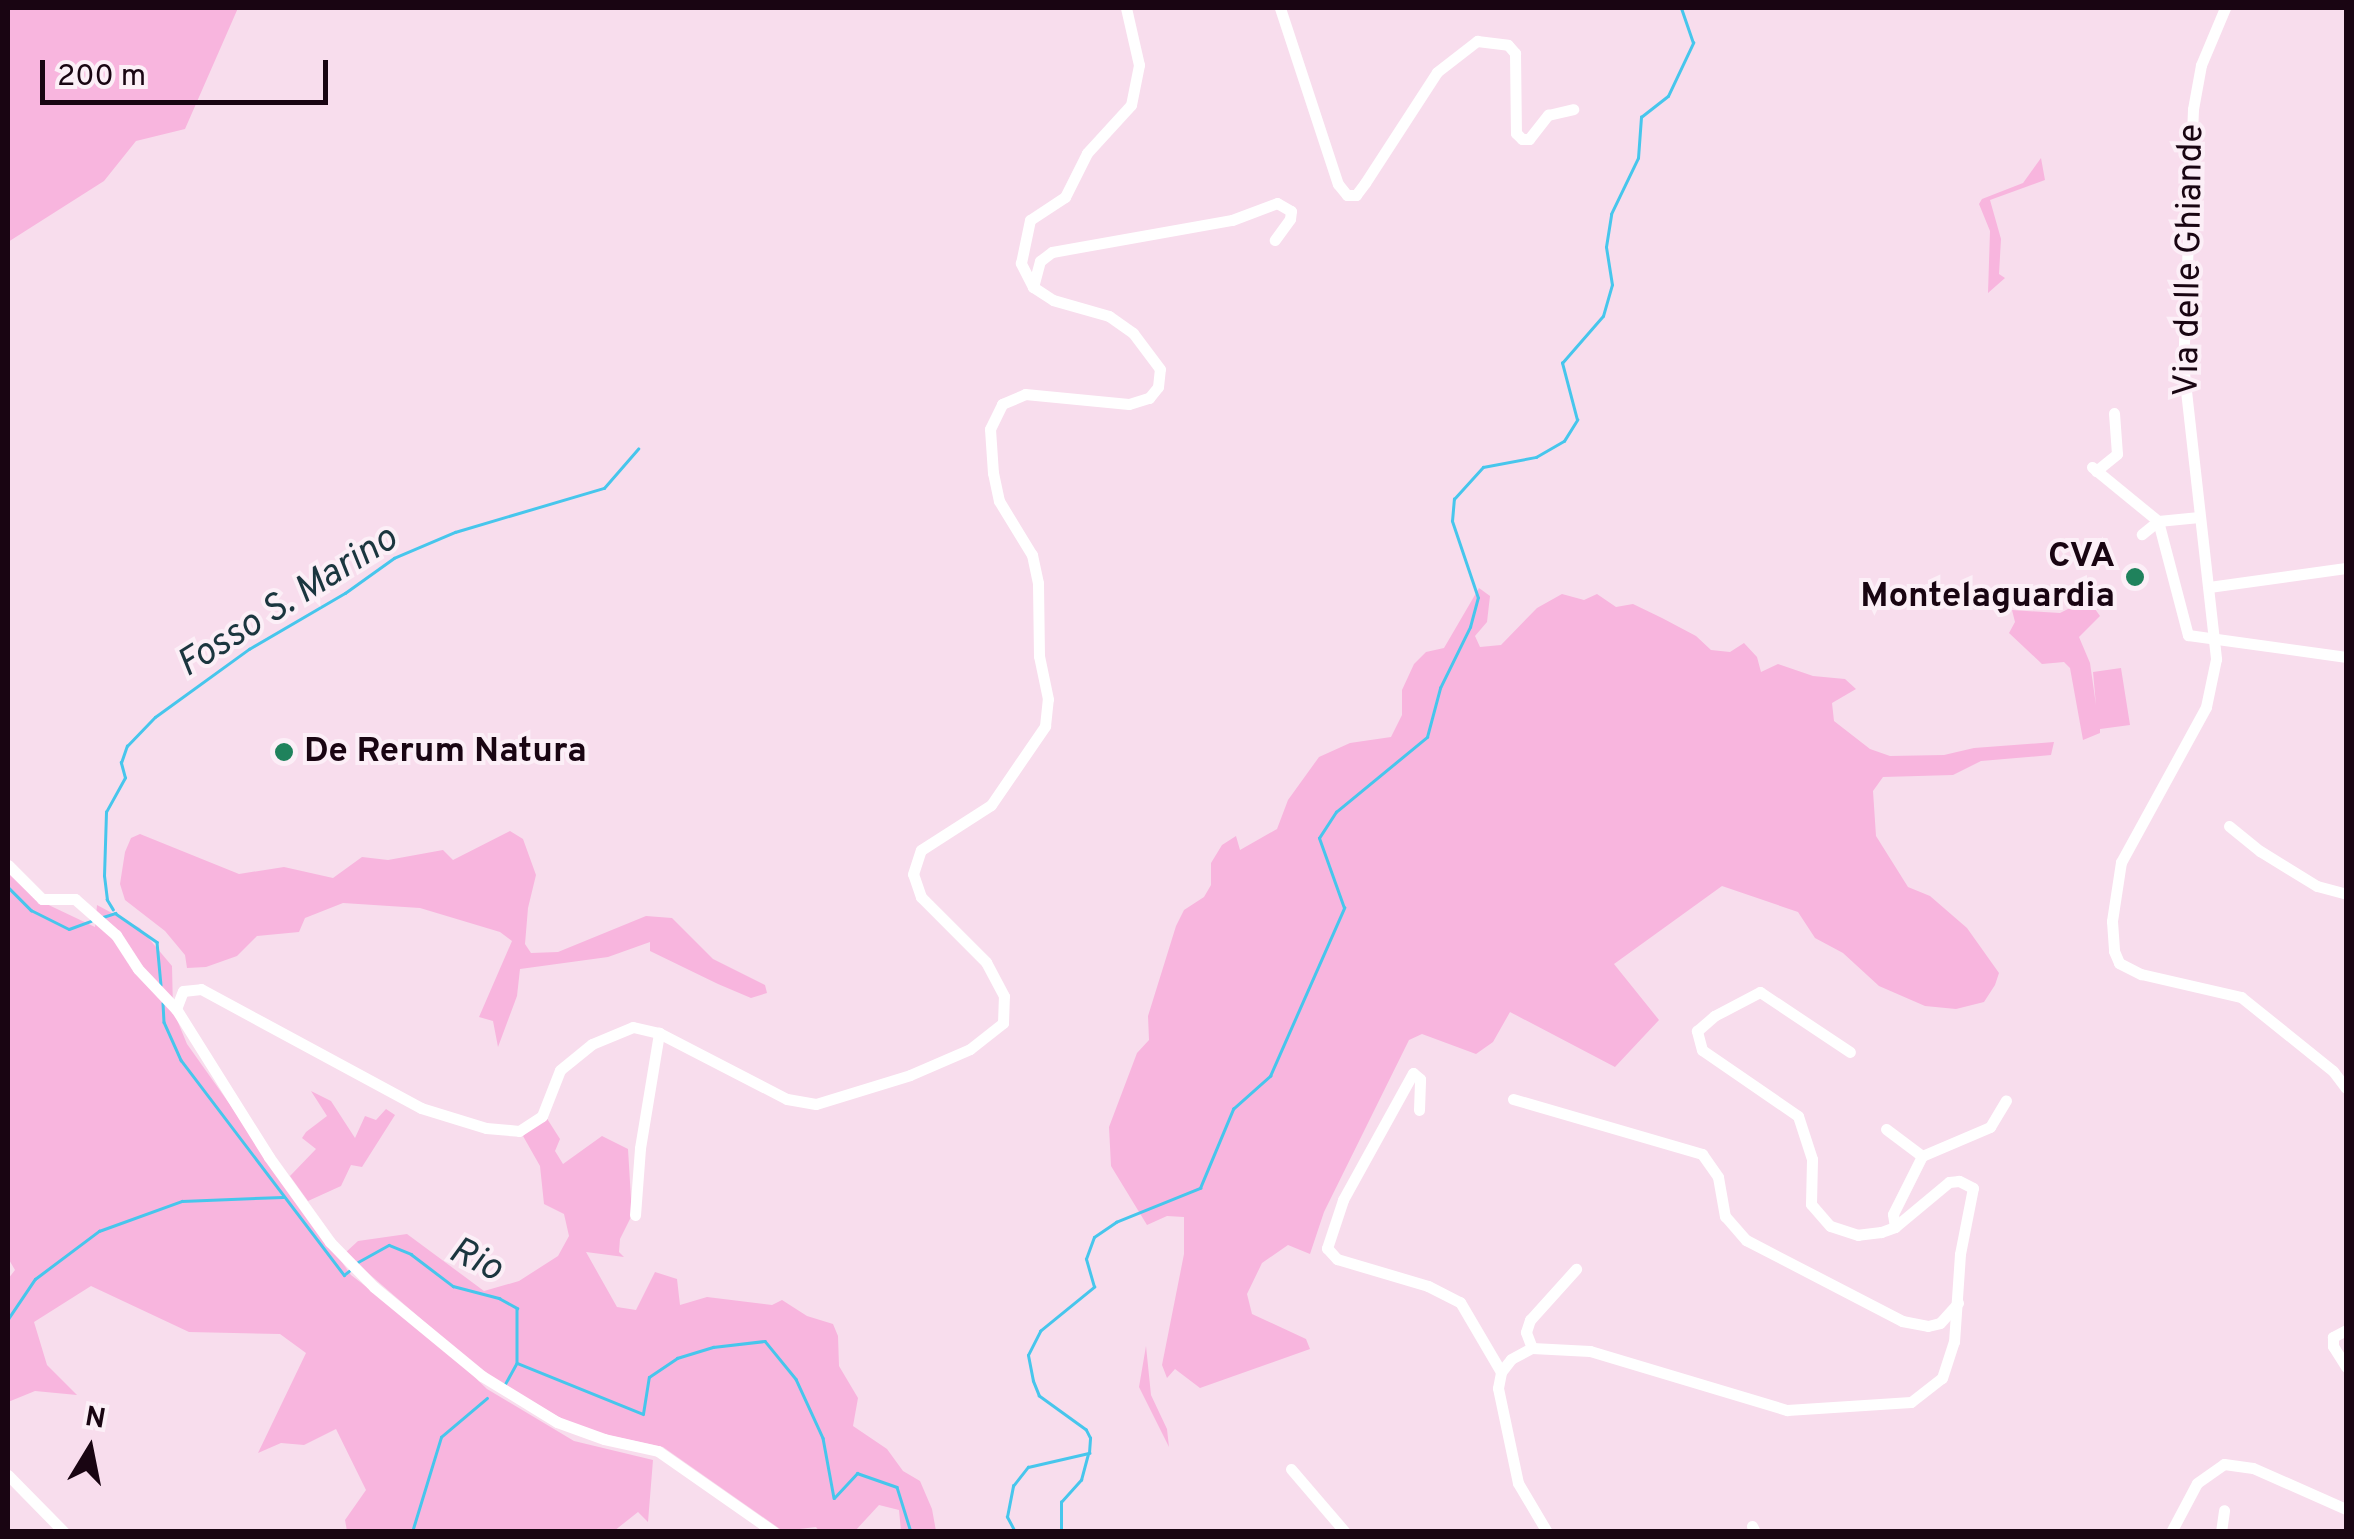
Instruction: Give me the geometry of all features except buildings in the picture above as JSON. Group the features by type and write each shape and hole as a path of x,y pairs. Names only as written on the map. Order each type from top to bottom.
{"street":[{"path":"172,1005 183,991 201,988 421,1108 486,1128 519,1131 542,1116 560,1070 592,1044 634,1027 660,1033 787,1099 816,1104 910,1075 970,1049 1003,1023 1004,996 986,962 921,897 913,874 921,850 991,805 1045,726 1048,699 1035,617 1038,583 1032,555 999,501 990,428 1002,404 1026,394 1129,404 1150,398 1158,387 1160,369 1134,334 1109,316 1053,300 1033,286 1021,263 1030,220 1065,197 1087,154 1118,124 1131,105 1139,64 1126,8"},
{"path":"1280,8 1338,184 1347,195 1356,195 1366,183 1437,72 1477,41 1508,45 1514,53 1516,132 1522,138 1529,138 1548,115 1573,109"},
{"name":"Via delle Ghiande","path":"2225,8 2201,66 2192,127 2184,387 2215,638 2206,707 2121,862 2112,921 2114,951 2119,963 2140,974 2220,988 2241,996 2333,1071 2346,1088"},
{"path":"1033,286 1040,262 1052,252 1232,220 1277,203 1291,211 1275,240"},
{"path":"2114,413 2117,454 2094,469 2158,521 2188,635 2346,658"},
{"path":"2142,534 2158,521 2199,518"},
{"path":"2209,587 2346,568"},
{"path":"2230,826 2260,852 2317,886 2346,894"},
{"path":"8,864 42,899 75,899 116,935 172,1005 269,1157 362,1276 482,1376 557,1422 604,1440 658,1451 774,1532"},
{"path":"1501,1372 1512,1359 1532,1348 1590,1351 1774,1408 1817,1411 1911,1402 1942,1378 1954,1342 1960,1254 1973,1188 1958,1181 1937,1188 1894,1227 1858,1236 1830,1226 1816,1215 1811,1204 1812,1160 1798,1116 1702,1050 1697,1031 1760,992 1850,1052"},
{"path":"635,1215 640,1148 660,1033"},
{"path":"1420,1110 1420,1079 1412,1073 1343,1200 1326,1248 1337,1259 1428,1286 1460,1302 1501,1372 1502,1418 1518,1484 1547,1532"},
{"path":"1514,1098 1702,1154 1718,1177 1725,1216 1746,1240 1902,1321 1928,1326 1940,1322 1958,1303"},
{"path":"1894,1227 1893,1214 1922,1156 1990,1127 2006,1100"},
{"path":"1886,1129 1922,1156"},
{"path":"1532,1348 1526,1332 1530,1320 1576,1269"},
{"path":"2346,1330 2333,1337 2332,1346 2346,1368"},
{"path":"2172,1532 2197,1483 2224,1464 2253,1468 2346,1509"},
{"path":"1290,1469 1345,1532"},
{"path":"8,1475 64,1532"},
{"path":"2222,1532 2224,1510"}],"shaded area":[{"path":"8,8 238,8 185,129 136,141 104,181 8,242"},
{"path":"2041,158 2045,180 1990,200 2001,239 1999,274 2005,278 1988,293 1990,231 1979,204 1982,199 2023,183"},
{"path":"1479,588 1490,596 1487,622 1475,636 1480,647 1501,645 1537,608 1562,594 1584,600 1597,594 1616,607 1633,604 1662,618 1696,636 1711,650 1730,652 1744,643 1757,657 1761,672 1778,664 1813,676 1845,679 1856,689 1832,703 1834,721 1870,749 1890,756 1944,755 1974,748 2054,742 2051,755 1981,761 1953,775 1883,777 1873,791 1876,836 1908,887 1930,896 1967,928 1999,973 1995,985 1984,1002 1956,1009 1925,1006 1879,986 1843,953 1815,938 1798,912 1722,886 1614,964 1659,1020 1615,1067 1510,1012 1493,1042 1476,1054 1422,1034 1409,1040 1324,1212 1310,1254 1288,1245 1262,1263 1247,1294 1252,1314 1306,1339 1310,1349 1200,1388 1175,1369 1167,1378 1162,1365 1184,1254 1184,1217 1167,1216 1147,1225 1111,1166 1109,1127 1137,1053 1149,1040 1148,1016 1176,926 1184,910 1204,897 1211,885 1211,863 1222,845 1236,836 1240,850 1277,829 1288,800 1319,757 1350,743 1391,737 1402,715 1402,690 1414,664 1426,652 1444,648"},
{"path":"2088,599 2100,616 2079,637 2090,663 2096,705 2093,672 2121,668 2130,725 2100,729 2100,733 2083,740 2070,668 2064,662 2042,664 2009,633 2015,622 2012,610 2060,613"},
{"path":"510,831 523,839 536,875 525,944 531,953 558,952 646,916 672,918 713,959 765,985 767,993 751,998 718,984 650,951 650,942 608,957 520,969 517,996 498,1047 493,1021 479,1017 512,941 500,932 420,908 343,903 305,918 299,932 257,936 237,956 206,967 187,968 185,955 165,931 125,900 120,884 125,852 131,838 140,834 239,874 284,867 333,878 362,857 388,860 443,850 453,860"},
{"path":"8,873 36,899 95,927 97,905 140,928 172,966 173,1010 187,1044 351,1275 438,1342 487,1389 574,1441 653,1460 648,1522 638,1512 614,1531 347,1531 345,1520 366,1490 336,1429 304,1445 281,1443 258,1453 306,1353 280,1334 189,1332 91,1286 34,1322 47,1365 77,1395 35,1391 8,1402 8,1279 15,1270 8,1258"},
{"path":"311,1091 331,1101 355,1138 365,1116 376,1120 386,1109 395,1115 362,1167 351,1165 341,1186 308,1201 290,1176 316,1149 302,1138 327,1116"},
{"path":"546,1117 560,1139 555,1151 563,1164 602,1136 628,1149 632,1215 620,1239 619,1252 624,1257 586,1252 617,1307 636,1310 655,1272 677,1279 680,1305 707,1297 772,1305 782,1300 807,1316 833,1324 838,1336 839,1366 858,1398 853,1426 887,1449 903,1471 920,1481 936,1531 901,1531 899,1510 879,1505 855,1531 819,1531 816,1527 783,1531 663,1447 580,1429 488,1377 345,1253 358,1241 407,1234 484,1291 519,1281 558,1256 569,1236 564,1214 544,1204 540,1166 523,1136"},
{"path":"1146,1346 1151,1395 1167,1429 1169,1447 1139,1387"}],"waterway":[{"path":"1015,1532 1007,1517 1013,1486 1028,1467 1089,1453 1086,1430 1039,1396 1028,1355 1040,1331 1094,1287 1086,1259 1094,1237 1116,1222 1200,1188 1233,1109 1270,1076 1344,908 1319,838 1336,812 1427,737 1440,688 1470,627 1478,598 1452,521 1454,499 1483,467 1536,457 1564,441 1577,420 1562,363 1603,316 1612,285 1606,247 1611,214 1638,158 1641,117 1668,96 1693,43 1681,8"},
{"name":"Fosso S. Marino","path":"113,910 107,900 104,876 106,812 125,778 121,763 127,746 155,717 249,649 345,593 394,558 455,532 604,488 638,449"},
{"name":"Rio","path":"8,887 31,910 69,929 91,921"},
{"name":"Rio","path":"103,917 115,913 157,942 161,985"},
{"name":"Rio","path":"163,1003 164,1022 181,1060 344,1275 349,1271"},
{"path":"8,1319 35,1279 99,1231 182,1201 283,1197"},
{"name":"Rio","path":"358,1262 389,1245 411,1254 453,1286 499,1298 517,1308 517,1363 643,1414 649,1377 677,1358 713,1347 765,1341 796,1379 823,1438 834,1498 857,1473 897,1487 911,1532"},
{"path":"505,1384 516,1364"},
{"path":"412,1532 441,1437 487,1398"},
{"path":"1061,1532 1061,1502 1081,1480 1088,1454"}],"place":[{"name":"CVA Montelaguardia","path":"2135,577"},
{"name":"De Rerum Natura","path":"284,752"}]}
